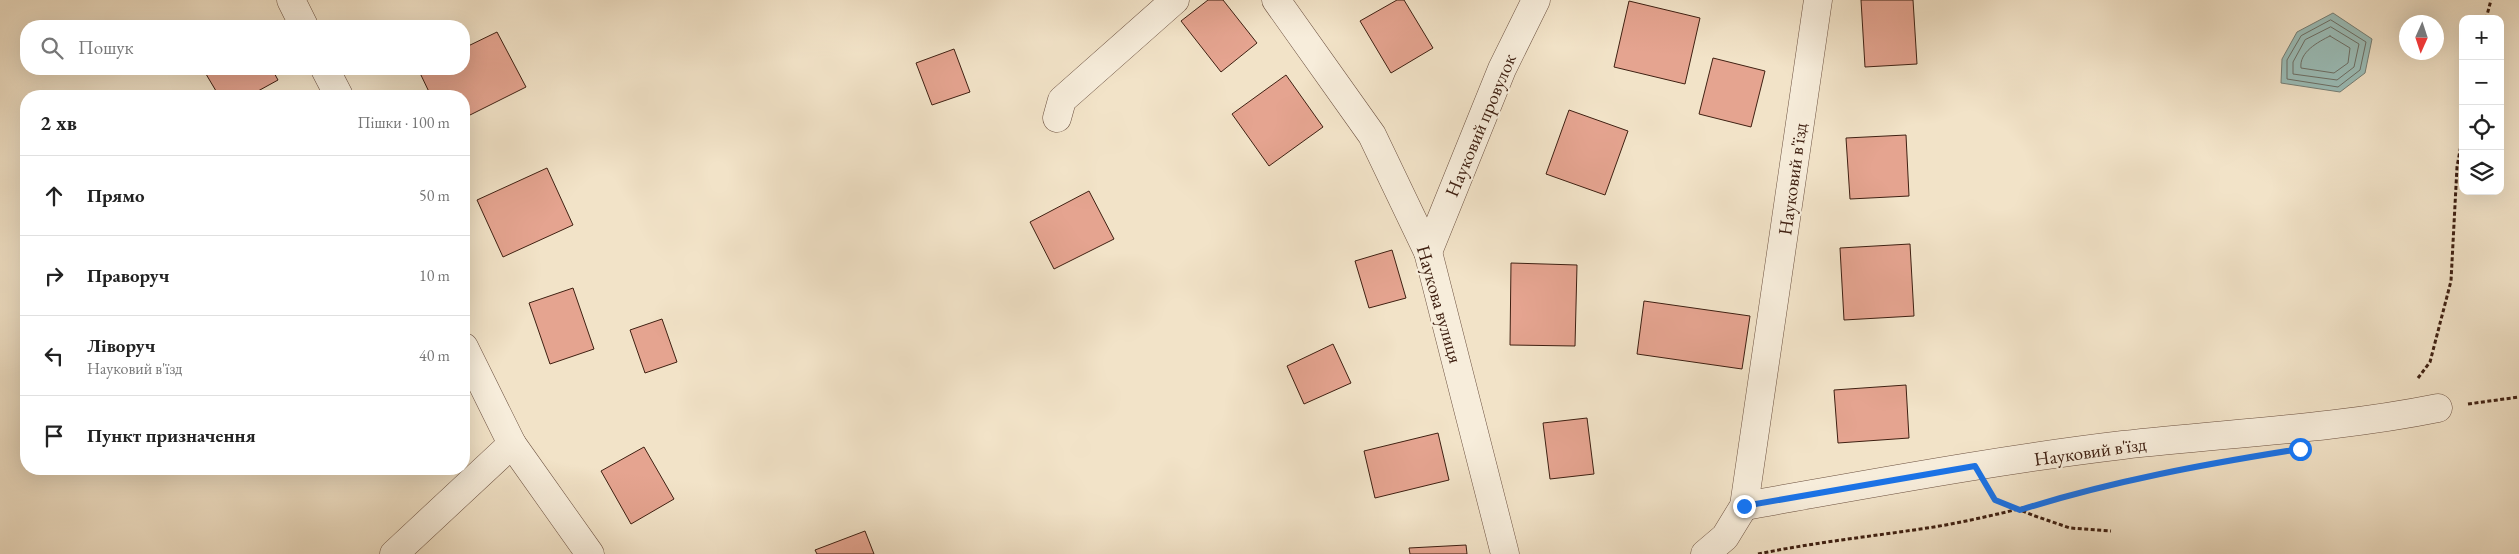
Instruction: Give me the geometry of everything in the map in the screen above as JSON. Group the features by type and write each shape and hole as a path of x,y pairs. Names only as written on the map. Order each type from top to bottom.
{"street":[{"path":"291,0 301,20"},
{"path":"1057,118 1062,100 1175,0"},
{"name":"Наукова вулиця","path":"1276,0 1372,135 1428,252 1505,554"},
{"name":"Науковий провулок","path":"1428,252 1502,69 1536,0"},
{"name":"Науковий в'їзд","path":"1705,554 1725,537 1744,506 1818,0"},
{"path":"328,75 336,90"},
{"path":"470,359 512,444 590,554"},
{"name":"Науковий в'їзд","path":"1744,506 1975,466 2122,445 2386,418 2438,408"},
{"path":"394,554 512,444"}],"path":[{"path":"2487,15 2491,0"},
{"path":"2386,418 2430,362 2435,344 2451,281 2457,167 2460,150"},
{"path":"2438,408 2519,398"},
{"path":"1975,466 1995,500 2070,528 2111,531"},
{"path":"1758,554 1807,544 1934,527 2020,510 2071,494 2148,476"}],"water":[{"path":"2333,13 2372,39 2365,73 2340,92 2281,83 2282,59 2297,32"}],"building":[{"path":"1208,0 1223,0 1257,43 1221,72 1181,21"},
{"path":"1397,0 1404,0 1433,48 1391,73 1360,21"},
{"path":"1861,0 1913,0 1917,64 1865,67"},
{"path":"1629,1 1700,18 1685,84 1614,67"},
{"path":"497,32 526,87 470,115 470,90 428,90 421,75 470,75 470,45"},
{"path":"954,49 970,92 932,105 916,63"},
{"path":"1713,58 1765,71 1751,127 1699,114"},
{"path":"207,75 275,75 278,80 260,90 215,90"},
{"path":"1286,75 1323,127 1269,166 1232,114"},
{"path":"1569,110 1628,131 1605,195 1546,174"},
{"path":"1906,135 1909,196 1850,199 1846,138"},
{"path":"547,168 573,225 503,257 477,200"},
{"path":"1089,191 1114,239 1054,269 1030,222"},
{"path":"1910,244 1914,316 1844,320 1840,248"},
{"path":"1392,250 1406,298 1369,308 1355,261"},
{"path":"1511,263 1577,265 1575,346 1510,345"},
{"path":"573,288 594,349 550,364 529,303"},
{"path":"1644,301 1750,316 1742,369 1637,354"},
{"path":"662,319 677,362 645,373 630,330"},
{"path":"1333,344 1351,383 1304,404 1287,366"},
{"path":"1906,385 1909,438 1838,443 1834,390"},
{"path":"1587,418 1594,474 1550,479 1543,423"},
{"path":"1438,433 1449,480 1375,498 1364,451"},
{"path":"644,447 674,499 631,524 601,471"},
{"path":"865,531 874,554 817,554 815,550"},
{"path":"1466,545 1467,554 1410,554 1409,548"}],"route":[{"path":"1744,506 1975,466 1995,500 2020,510 2071,494 2196,465 2300,449"}]}
